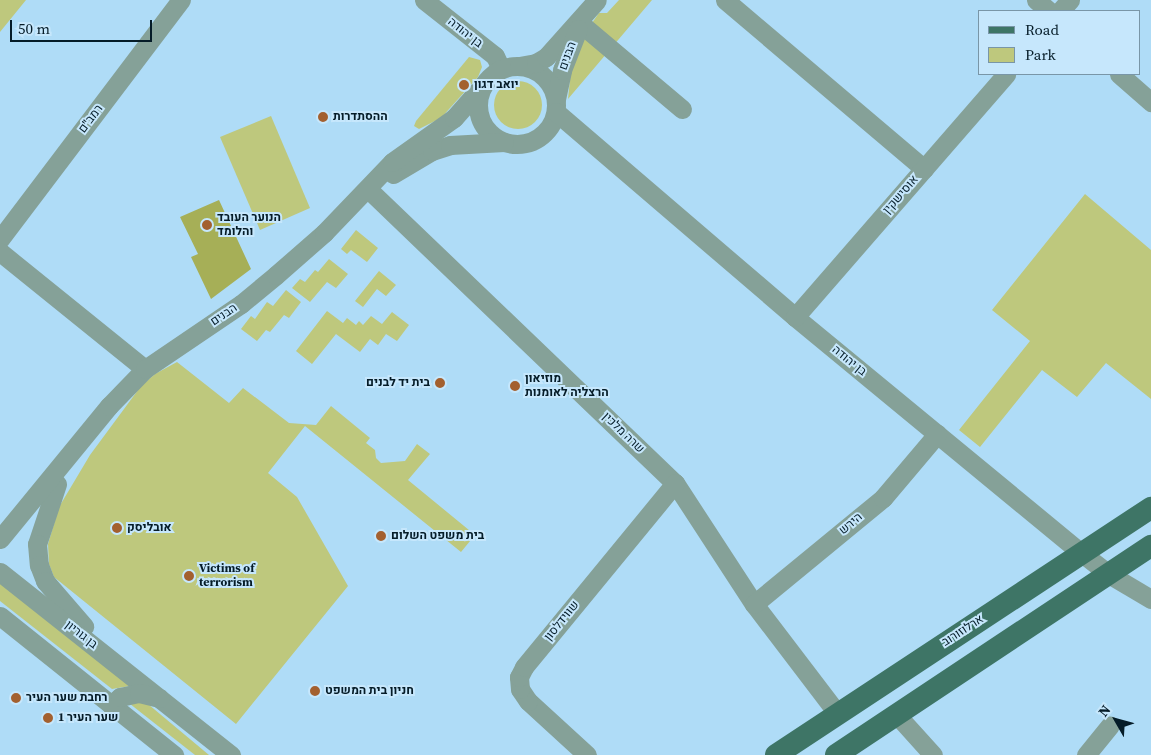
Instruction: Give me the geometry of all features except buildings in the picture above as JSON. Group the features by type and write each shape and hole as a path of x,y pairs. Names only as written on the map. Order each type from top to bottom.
{"main road":[{"name":"ארלוזורוב","path":"776,755 836,713 1151,508"},
{"path":"836,755 1107,573 1151,546"}],"street":[{"name":"רמב\"ם","path":"0,239 181,0"},
{"name":"בן יהודה","path":"424,0 510,68"},
{"path":"725,0 924,169"},
{"path":"1036,0 1047,10"},
{"path":"1061,10 1070,0"},
{"name":"הבנים","path":"510,68 536,63 546,57 588,13"},
{"name":"הבנים","path":"556,106 562,70 588,13"},
{"path":"588,13 682,109"},
{"path":"510,68 536,71 545,77 552,88 556,106 552,124 544,133 534,141 522,144 504,142 489,133 482,123 478,111 478,98 483,86 491,76 510,68"},
{"name":"אוסישקין","path":"795,316 1005,75"},
{"path":"1121,75 1151,102"},
{"name":"הבנים","path":"0,539 80,441 145,368 241,304 302,253 368,189 392,162 407,149 454,118 483,86"},
{"name":"בן יהודה","path":"556,106 795,316 937,434 1107,573 1151,599"},
{"name":"הבנים","path":"368,189 432,150 450,145 504,142"},
{"name":"שרה מלכין","path":"368,189 675,483 754,604 836,713"},
{"path":"0,252 145,368"},
{"name":"הירש","path":"754,604 883,498 937,434"},
{"name":"הבנים","path":"0,555 57,484 80,441"},
{"name":"שווידלסון","path":"587,755 528,701 520,689 520,677 524,667 675,483"},
{"path":"57,484 36,544 39,565 45,581 128,672"},
{"name":"בן גוריון","path":"0,572 163,699 231,755"},
{"path":"0,616 174,755"},
{"name":"בן גוריון","path":"111,706 120,697 139,693 163,699"},
{"path":"896,714 934,755"},
{"path":"1086,755 1110,725"}],"green space":[{"path":"0,0 26,0 0,32"},
{"path":"619,0 652,0 568,99 571,70 582,37 599,13 607,13"},
{"path":"469,57 480,60 482,67 478,77 441,118 419,129 414,126 416,121"},
{"path":"513,81 523,81 535,88 542,100 542,110 535,122 523,129 513,129 505,125 498,118 494,110 494,100 498,92 505,85"},
{"path":"271,116 310,208 260,230 220,137"},
{"path":"1085,194 1151,250 1151,399 1106,363 1077,397 1042,370 980,447 959,430 1030,341 992,310"},
{"path":"219,200 251,269 211,299 191,257 198,254 180,217"},
{"path":"356,230 378,248 367,262 351,250 347,254 341,249"},
{"path":"329,259 348,274 336,288 327,282 310,302 292,288 300,279 305,282 315,270 318,272"},
{"path":"379,271 396,285 386,296 377,289 363,307 355,301"},
{"path":"286,290 301,302 289,318 284,315 270,332 266,330 257,341 241,329 251,316 255,319 267,302 273,306"},
{"path":"327,311 343,323 347,318 356,325 359,321 363,325 371,316 382,324 392,312 409,325 397,341 386,334 378,345 370,339 360,352 336,334 312,364 296,351"},
{"path":"177,362 229,403 243,388 289,423 316,425 331,406 370,438 366,443 375,450 376,458 381,463 405,461 417,444 430,454 408,480 475,535 461,552 305,426 268,473 297,497 348,586 236,724 54,577 49,564 48,544 59,507 90,455 141,386 155,374"},
{"path":"0,582 130,686 112,689 0,601"},
{"path":"142,699 209,755 195,755 125,700"}],"place":[{"name":"יואב דגון","path":"464,85"},
{"name":"ההסתדרות","path":"323,117"},
{"name":"הנוער העובד והלומד","path":"207,225"},
{"name":"בית יד לבנים","path":"440,383"},
{"name":"מוזיאון הרצליה לאומנות","path":"515,386"},
{"name":"אובליסק","path":"117,528"},
{"name":"בית משפט השלום","path":"381,536"},
{"name":"Victims of terrorism","path":"189,576"},
{"name":"חניון בית המשפט","path":"315,691"},
{"name":"רחבת שער העיר","path":"16,698"},
{"name":"שער העיר 1","path":"48,718"}]}
